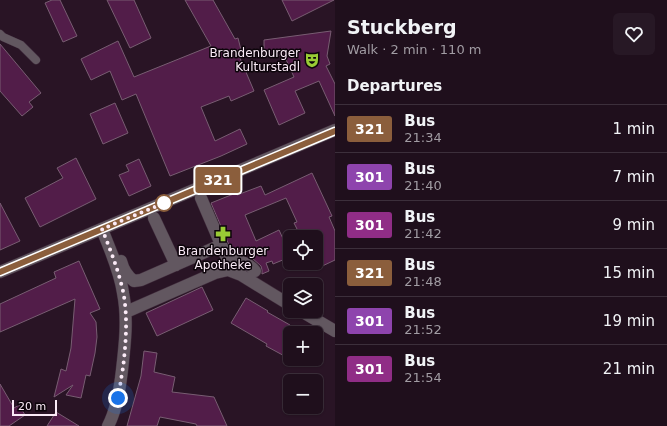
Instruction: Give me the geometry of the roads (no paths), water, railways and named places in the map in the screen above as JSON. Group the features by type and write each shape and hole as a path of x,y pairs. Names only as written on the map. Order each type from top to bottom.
{"street":[{"path":"0,272 335,130"},
{"path":"201,198 228,261 236,259 252,267 255,271"},
{"path":"154,218 176,265"},
{"path":"102,229 117,269 126,312 125,351 120,390 112,420 108,426"},
{"path":"114,239 123,268 134,281 222,246"},
{"path":"126,312 215,273 228,270 241,275 283,301"},
{"path":"313,318 335,331"}],"lane":[{"path":"0,34 3,37 21,45 36,60"}],"place":[{"name":"Brandenburger Kulturstadl","path":"312,60"},
{"name":"Brandenburger Apotheke","path":"223,234"}]}
